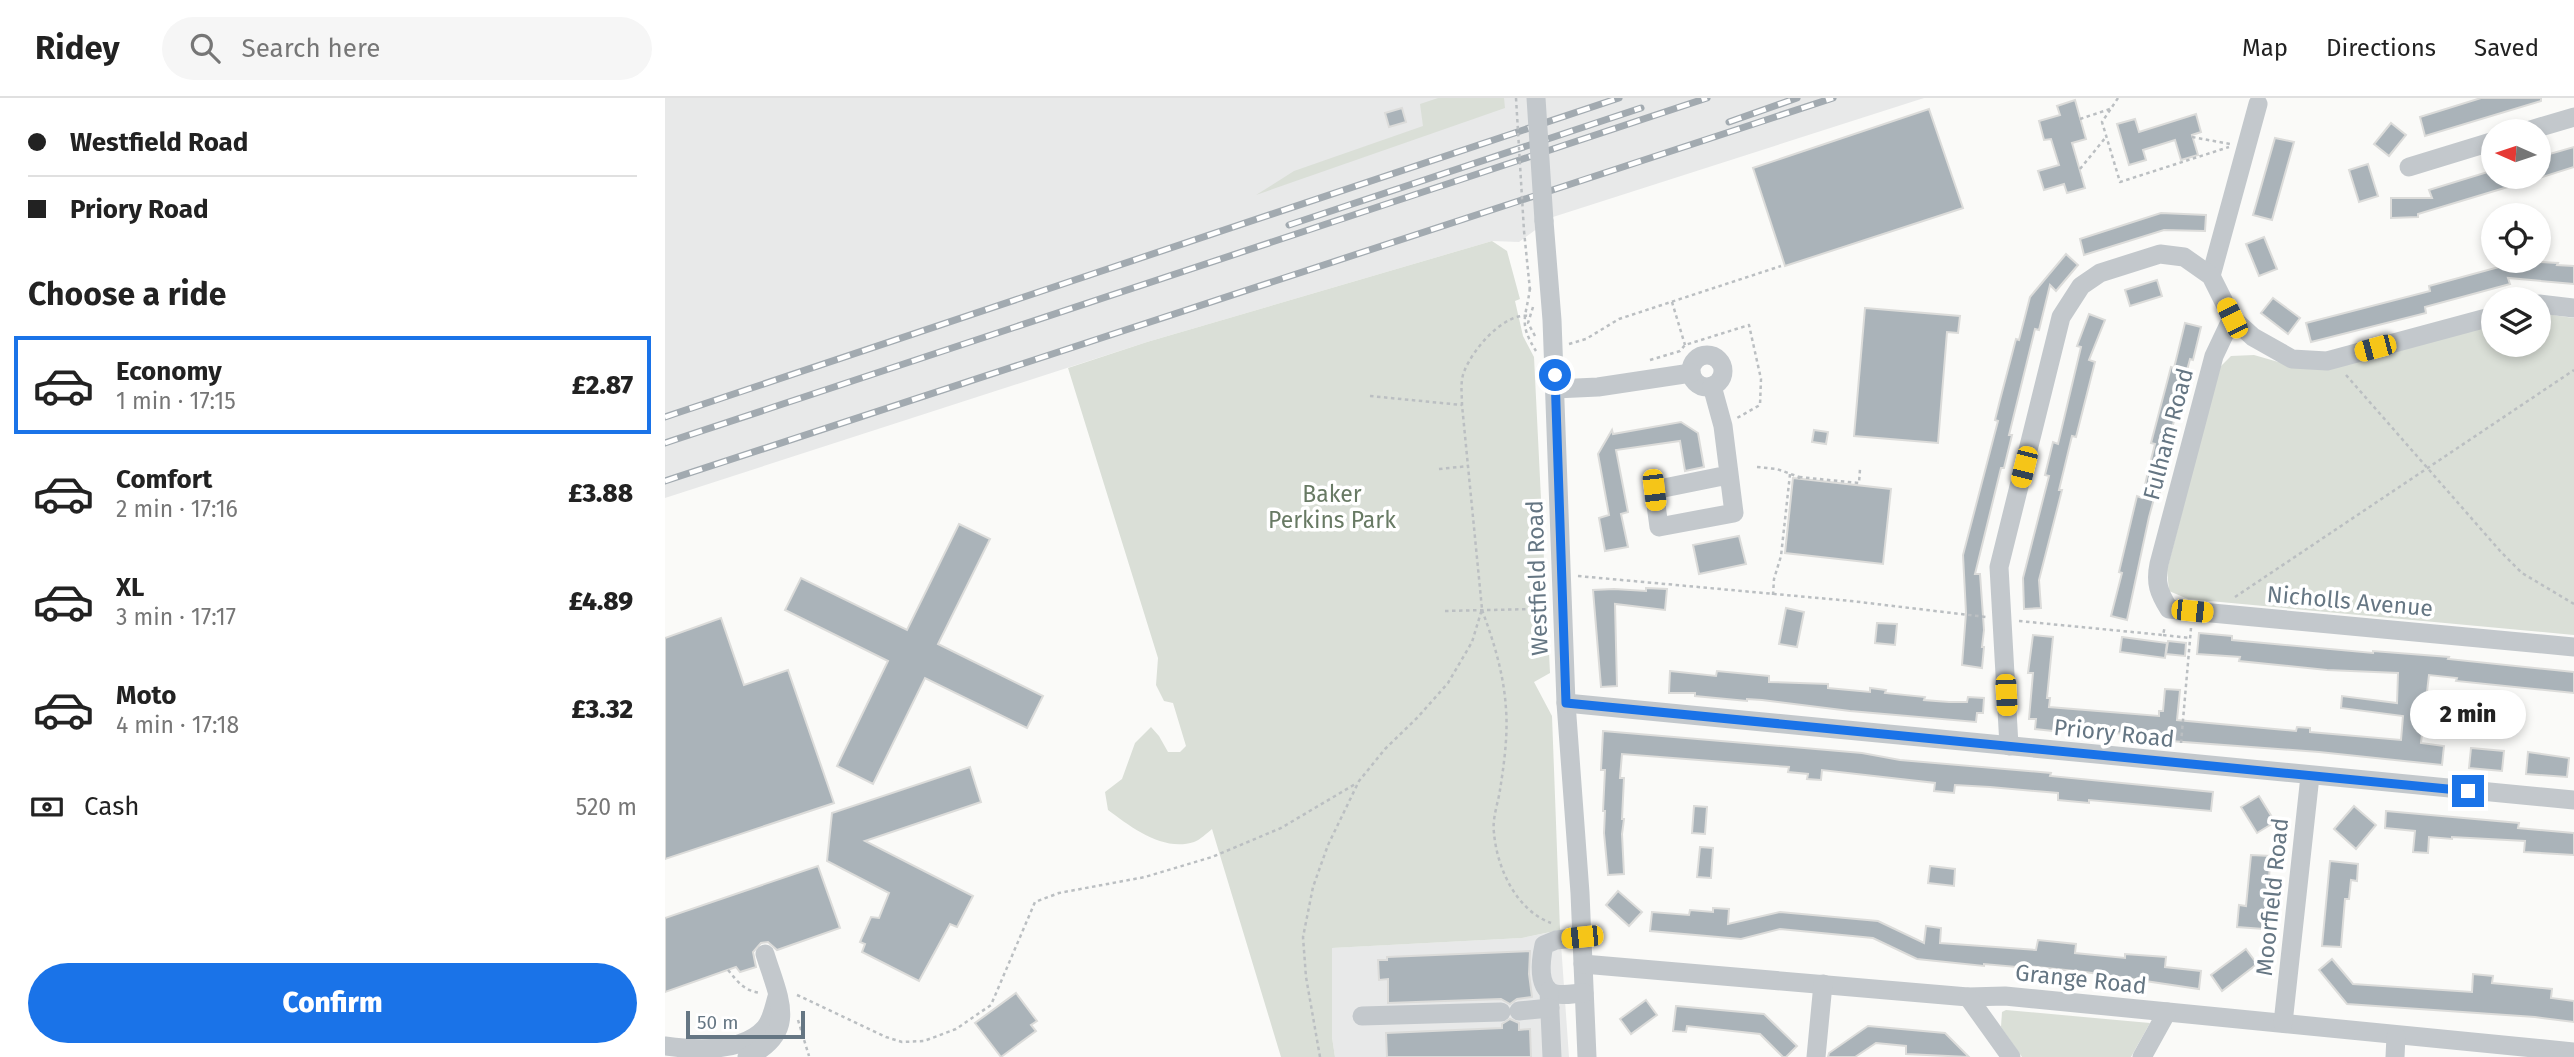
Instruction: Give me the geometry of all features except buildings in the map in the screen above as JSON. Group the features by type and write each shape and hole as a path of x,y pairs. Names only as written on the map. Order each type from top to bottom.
{"street":[{"name":"Westfield Road","path":"1536,98 1555,389 1566,703 1582,928 1587,1057"},
{"path":"2211,276 2259,100"},
{"path":"2551,124 2574,117"},
{"path":"2409,167 2481,145"},
{"path":"2009,746 1999,567 2061,317 2081,286 2100,273 2159,254 2184,257 2211,276 2232,318 2253,337 2292,359 2327,361 2481,320"},
{"path":"2551,305 2574,308"},
{"name":"Fulham Road","path":"2159,564 2214,356 2232,318"},
{"path":"1713,356 1720,362 1723,372 1719,381 1712,386 1698,384 1691,373 1698,358 1713,356"},
{"path":"1555,389 1598,387 1691,373"},
{"path":"1712,386 1723,425 1728,475"},
{"name":"Nicholls Avenue","path":"2159,564 2156,579 2158,592 2169,609 2574,647"},
{"name":"Priory Road","path":"1566,703 2574,800"},
{"name":"Moorfield Road","path":"2283,1023 2310,776"},
{"path":"1552,1057 1549,1000 1543,981 1541,959 1544,945 1582,928"},
{"path":"747,1057 762,1050 775,1039 780,1027 781,1013 765,954"},
{"name":"Grange Road","path":"1583,964 1968,997 2005,996 2574,1052"},
{"path":"1816,1057 1823,984"},
{"path":"665,1046 694,1050 716,1049 750,1039 764,1030 770,1020 776,993"},
{"path":"1362,1016 1510,1011 1549,1000 1557,995 1584,993"},
{"path":"1968,997 2011,1057"},
{"path":"2142,1057 2167,1012"},
{"path":"2395,1057 2396,1036"}],"path":[{"path":"1516,98 1530,288 1527,315 1533,334"},
{"path":"2118,98 2102,122 2120,182 2236,145 2192,137"},
{"path":"2080,119 2111,108"},
{"path":"2080,169 2106,136"},
{"path":"1569,344 1586,339 1619,319 1780,266"},
{"path":"1672,302 1685,345"},
{"path":"1527,315 1523,320 1525,335 1537,355"},
{"path":"1527,315 1513,318 1502,325 1476,351 1463,373 1462,405 1482,609 1496,647 1506,709 1503,769 1493,830 1505,877 1522,904 1541,919 1582,928"},
{"path":"1649,361 1680,351 1685,345 1749,325 1761,379 1760,405 1723,425"},
{"path":"2339,366 2501,552 2522,573 2574,604"},
{"path":"2232,600 2574,370"},
{"path":"1370,396 1462,405"},
{"path":"1439,469 1469,466"},
{"path":"1757,467 1777,469 1799,478 1859,483 1860,469"},
{"path":"1773,595 1774,579 1781,556 1790,474"},
{"path":"1574,576 1851,601 1992,618"},
{"path":"1445,611 1532,609 1550,603"},
{"path":"1319,1057 1306,977 1303,937 1313,887 1328,845 1359,781 1385,749 1448,683 1472,642 1482,609"},
{"path":"2018,620 2190,638"},
{"path":"2163,635 2165,625"},
{"path":"2180,764 2189,649"},
{"path":"728,970 742,987 751,992 787,991 886,1037 902,1042 924,1041 955,1029 991,1005 1035,902 1059,893 1145,877 1212,857 1281,828 1359,781"}],"shaded area":[{"path":"665,98 1924,98 1553,217 1519,242 1492,241 1147,342 665,498"},
{"path":"1560,930 1569,1057 1335,1057 1332,1037 1331,948 1522,938"}],"green space":[{"path":"1438,98 1504,98 1505,108 1256,195 1294,171 1423,126 1420,104"},
{"name":"Baker Perkins Park","path":"1492,241 1507,251 1520,299 1515,301 1523,336 1534,357 1545,580 1530,597 1547,611 1550,673 1534,682 1552,716 1560,930 1522,938 1332,948 1332,1037 1335,1057 1281,1057 1212,829 1194,842 1171,844 1148,836 1108,810 1105,792 1122,779 1135,743 1151,727 1168,752 1180,752 1186,746 1173,703 1164,701 1156,685 1158,658 1068,368 1147,342"},
{"path":"2551,315 2574,318 2574,635 2188,599 2169,591 2167,570 2219,368 2231,356 2254,355 2289,365 2481,328 2481,357 2551,357"},
{"path":"2006,1010 2150,1023 2131,1057 2022,1057 2001,1027 2002,1012"}],"railway":[{"path":"665,417 1619,98"},
{"path":"665,443 1707,98"},
{"path":"1729,122 1797,98"},
{"path":"665,481 1833,98"},
{"path":"1289,225 1641,108"}],"route":[{"path":"1555,375 1566,703 2468,791"}]}
